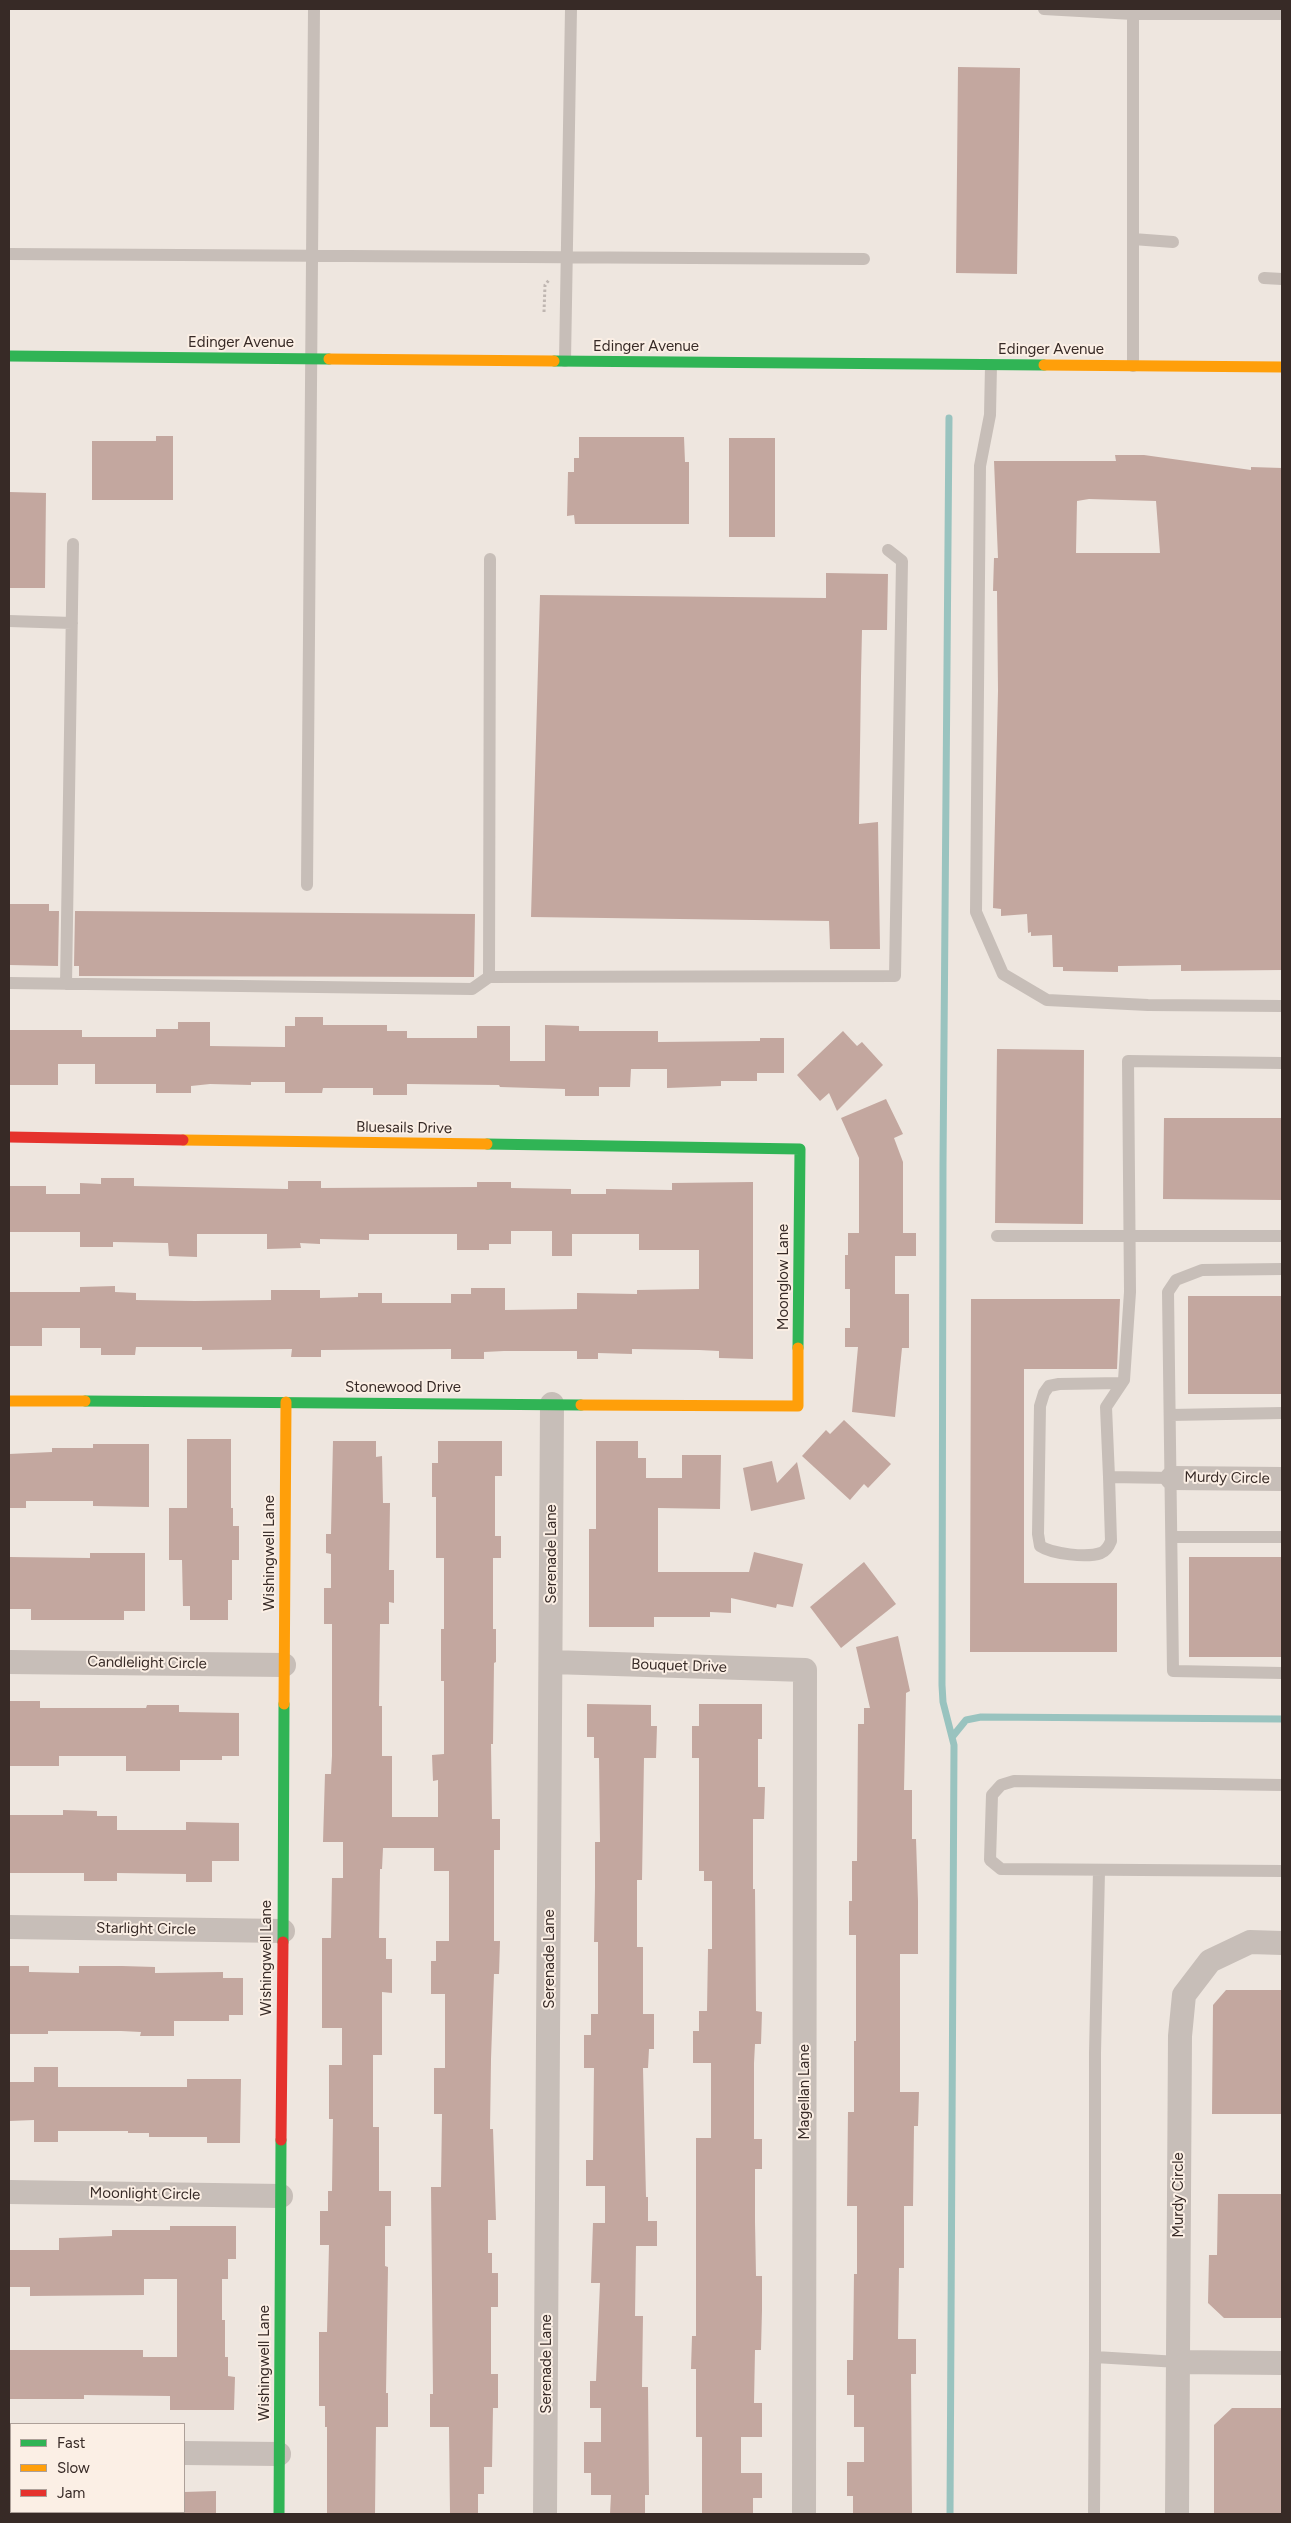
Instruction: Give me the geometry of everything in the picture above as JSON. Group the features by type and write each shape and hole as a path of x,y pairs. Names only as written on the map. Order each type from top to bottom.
{"street":[{"name":"Edinger Avenue","path":"9,356 1282,367"},
{"name":"Bluesails Drive","path":"9,1137 800,1149"},
{"name":"Moonglow Lane","path":"798,1406 800,1149"},
{"name":"Stonewood Drive","path":"9,1401 798,1406"},
{"name":"Wishingwell Lane","path":"279,2514 286,1402"},
{"name":"Serenade Lane","path":"545,2514 552,1662 552,1404"},
{"name":"Murdy Circle","path":"1172,1478 1282,1479"},
{"name":"Candlelight Circle","path":"9,1662 284,1665"},
{"name":"Bouquet Drive","path":"552,1662 805,1670"},
{"name":"Magellan Lane","path":"804,2514 805,1670"},
{"name":"Starlight Circle","path":"9,1927 283,1931"},
{"name":"Murdy Circle","path":"1177,2514 1180,2036 1184,1995 1210,1961 1250,1942 1282,1943"},
{"name":"Moonlight Circle","path":"9,2192 281,2196"},
{"path":"1178,2362 1282,2363"},
{"path":"185,2453 279,2454"}],"lane":[{"path":"307,885 314,9"},
{"path":"565,361 571,9"},
{"path":"1044,9 1133,14 1282,14"},
{"path":"1133,14 1133,366"},
{"path":"1133,239 1173,242"},
{"path":"9,254 864,259"},
{"path":"1264,278 1282,279"},
{"path":"991,365 990,415 980,466 976,912 1004,974 1047,1000 1148,1005 1282,1006"},
{"path":"66,984 73,544"},
{"path":"9,983 472,989 489,976 895,976 902,561 888,550"},
{"path":"489,976 490,559"},
{"path":"9,621 72,623"},
{"path":"1122,1383 1059,1384 1049,1386 1044,1393 1040,1406 1038,1534 1040,1546 1048,1551 1063,1554 1101,1553 1107,1549 1111,1541 1106,1407 1122,1383 1124,1380 1130,1292 1128,1061 1282,1063"},
{"path":"997,1236 1282,1236"},
{"path":"1282,1269 1202,1270 1176,1280 1168,1292 1174,1671 1282,1673"},
{"path":"1170,1415 1282,1413"},
{"path":"1110,1477 1172,1478"},
{"path":"1172,1537 1282,1537"},
{"path":"1282,1785 1014,1781 1001,1785 992,1795 990,1860 1001,1869 1099,1871 1282,1870"},
{"path":"1094,2514 1095,2053 1099,1871"},
{"path":"1095,2357 1178,2362"}],"building":[{"path":"958,67 1020,68 1017,274 956,273"},
{"path":"156,436 173,436 173,500 92,500 92,441 156,441"},
{"path":"579,437 684,437 685,462 689,462 689,524 575,524 574,515 567,516 568,472 574,472 574,458 579,458"},
{"path":"729,438 775,438 775,537 729,537"},
{"path":"1115,455 1144,455 1251,470 1251,467 1282,468 1282,970 1181,971 1181,965 1118,966 1118,972 1063,971 1063,967 1053,967 1052,935 1031,936 1031,932 1028,933 1027,914 1001,916 1001,909 993,908 998,691 997,591 993,591 994,558 998,558 994,461 1116,461","holes":["1089,499 1156,501 1160,553 1076,553 1077,501"]},
{"path":"9,492 46,493 45,588 9,588"},
{"path":"826,573 888,574 887,630 862,630 861,676 859,824 878,822 880,949 830,949 829,921 531,917 540,595 826,598"},
{"path":"9,904 49,904 49,911 59,911 58,966 9,965"},
{"path":"75,911 475,914 474,977 79,976 79,966 74,966"},
{"path":"295,1017 323,1017 323,1025 387,1025 387,1031 407,1031 407,1038 477,1038 477,1026 510,1026 510,1061 545,1061 545,1025 579,1026 579,1031 658,1031 658,1042 760,1041 760,1038 784,1038 784,1073 757,1073 757,1081 721,1081 721,1086 667,1088 667,1069 631,1069 630,1087 599,1087 599,1096 565,1096 565,1089 500,1087 499,1085 407,1084 407,1095 373,1095 373,1088 323,1088 322,1093 285,1093 285,1082 251,1082 251,1085 210,1084 191,1086 191,1093 156,1093 156,1084 95,1084 95,1064 58,1064 58,1085 9,1085 9,1030 82,1030 82,1037 156,1037 156,1029 178,1029 178,1022 210,1022 210,1046 285,1047 285,1026 295,1026"},
{"path":"843,1031 857,1046 862,1042 883,1065 837,1111 829,1093 820,1101 797,1075"},
{"path":"997,1049 1084,1050 1083,1224 995,1223"},
{"path":"886,1099 903,1134 894,1138 903,1162 903,1233 916,1233 916,1256 895,1256 895,1294 909,1294 909,1348 902,1348 895,1417 852,1412 858,1347 845,1347 845,1328 850,1328 850,1289 845,1289 845,1255 848,1255 848,1233 859,1233 859,1158 841,1118"},
{"path":"1164,1118 1282,1118 1282,1200 1163,1199"},
{"path":"101,1178 134,1178 134,1186 288,1189 288,1181 321,1181 321,1188 477,1187 477,1182 511,1182 511,1188 571,1189 571,1194 606,1194 606,1189 672,1190 672,1183 753,1182 753,1359 719,1358 719,1351 632,1349 632,1354 598,1353 598,1359 577,1359 577,1351 504,1351 484,1352 484,1359 451,1359 451,1349 321,1350 321,1357 291,1357 292,1349 202,1350 202,1347 136,1347 135,1355 101,1355 101,1348 80,1348 80,1328 42,1328 42,1346 9,1346 9,1292 80,1292 80,1287 115,1286 115,1292 136,1293 136,1300 195,1301 271,1300 271,1290 320,1290 320,1298 358,1297 358,1293 382,1293 382,1303 451,1303 451,1294 471,1294 471,1288 505,1288 505,1310 577,1309 577,1293 637,1294 637,1290 699,1289 699,1250 639,1250 639,1234 572,1234 572,1256 552,1256 552,1231 511,1231 511,1244 489,1244 489,1250 457,1250 457,1234 369,1234 369,1240 320,1239 320,1244 300,1243 301,1248 267,1249 267,1234 197,1234 197,1257 169,1256 168,1243 113,1242 113,1247 80,1247 80,1232 9,1232 9,1186 46,1186 46,1194 80,1194 80,1183 101,1184"},
{"path":"1188,1296 1282,1296 1282,1394 1188,1394"},
{"path":"971,1299 1120,1299 1117,1369 1024,1369 1024,1583 1117,1583 1117,1652 970,1652"},
{"path":"844,1420 891,1464 868,1488 864,1484 850,1500 802,1456 826,1430 830,1434"},
{"path":"187,1439 231,1439 231,1508 233,1508 233,1526 239,1526 239,1560 232,1560 232,1600 228,1600 228,1620 190,1620 190,1606 183,1606 182,1560 169,1560 169,1508 187,1508"},
{"path":"333,1441 376,1441 376,1457 382,1456 383,1503 390,1503 389,1570 394,1570 394,1603 389,1602 389,1624 380,1624 379,1706 382,1706 382,1756 392,1756 392,1817 438,1817 438,1780 433,1781 432,1755 444,1754 444,1681 441,1681 441,1629 444,1629 444,1558 436,1558 436,1497 432,1497 432,1463 438,1463 438,1441 502,1441 502,1476 495,1476 495,1536 501,1536 501,1558 493,1558 493,1629 496,1629 496,1662 494,1663 493,1744 491,1744 492,1819 500,1819 500,1850 494,1850 494,1941 500,1941 499,1974 494,1974 490,2129 493,2129 496,2220 488,2220 488,2253 492,2253 492,2273 498,2273 498,2307 491,2307 491,2374 498,2374 498,2408 493,2408 492,2467 484,2467 484,2494 478,2494 478,2514 450,2514 449,2427 430,2427 430,2394 433,2394 431,2187 441,2187 442,2114 434,2114 434,2068 445,2068 445,1994 431,1994 431,1961 436,1961 436,1941 449,1941 449,1871 434,1871 434,1848 383,1848 382,1869 380,1869 379,1938 386,1938 386,1959 392,1959 392,1993 382,1992 382,2055 373,2055 373,2127 379,2127 379,2191 391,2191 391,2226 385,2226 385,2266 388,2267 386,2393 388,2393 388,2427 376,2427 375,2514 327,2514 327,2427 325,2427 325,2406 319,2406 319,2332 327,2332 329,2245 320,2245 320,2211 328,2211 328,2191 332,2191 333,2119 329,2119 329,2065 342,2065 342,2028 322,2028 322,1938 331,1938 332,1878 343,1878 343,1842 323,1842 325,1774 331,1774 332,1756 332,1624 324,1624 324,1588 331,1588 331,1554 326,1553 326,1534 331,1534"},
{"path":"596,1441 638,1441 638,1458 646,1458 646,1478 682,1478 682,1455 721,1455 720,1509 658,1508 658,1572 749,1572 754,1552 803,1564 793,1607 777,1604 776,1608 731,1598 731,1613 710,1612 710,1617 654,1617 654,1627 589,1627 589,1529 596,1529"},
{"path":"93,1444 149,1444 149,1507 93,1506 93,1501 26,1501 26,1508 9,1508 9,1454 52,1452 52,1448 93,1448"},
{"path":"772,1461 777,1483 797,1462 805,1499 751,1511 743,1468"},
{"path":"90,1553 145,1553 145,1611 124,1611 124,1620 31,1620 31,1609 9,1609 9,1557 90,1558"},
{"path":"1189,1557 1282,1557 1282,1657 1189,1657"},
{"path":"864,1562 896,1604 841,1648 810,1607"},
{"path":"898,1636 910,1691 906,1693 904,1790 912,1790 912,1839 916,1839 918,1901 918,1954 900,1954 900,2092 919,2092 918,2126 914,2126 913,2206 904,2206 904,2268 899,2268 898,2339 916,2339 916,2374 911,2374 912,2514 853,2514 853,2496 847,2496 847,2462 864,2462 864,2427 854,2427 854,2395 847,2395 847,2360 853,2360 854,2274 857,2274 857,2206 847,2206 848,2112 854,2112 854,2041 856,2041 856,1935 849,1935 849,1901 852,1901 852,1861 857,1861 858,1724 864,1724 864,1708 870,1708 856,1647"},
{"path":"9,1701 40,1701 40,1708 146,1708 147,1705 179,1705 179,1712 239,1713 239,1756 222,1756 222,1760 180,1760 180,1771 126,1771 126,1756 59,1756 59,1766 9,1766"},
{"path":"587,1704 651,1705 651,1726 657,1726 656,1758 644,1758 642,1880 637,1880 637,1947 643,1947 643,2014 654,2014 654,2049 649,2049 648,2068 643,2068 646,2197 648,2197 648,2221 657,2221 657,2246 636,2246 635,2316 643,2316 642,2387 648,2387 649,2495 645,2495 645,2514 610,2514 611,2495 591,2495 591,2473 584,2473 584,2442 601,2442 601,2408 590,2408 590,2381 596,2381 600,2283 591,2283 593,2223 605,2223 605,2186 586,2186 586,2160 593,2160 594,2068 584,2068 584,2035 591,2035 591,2014 598,2014 598,1942 594,1942 595,1842 600,1842 599,1758 594,1758 594,1737 587,1737"},
{"path":"699,1704 762,1704 762,1739 758,1739 758,1787 765,1787 764,1819 753,1819 753,1889 755,1889 756,2011 762,2012 761,2044 755,2044 754,2063 754,2139 762,2139 762,2169 755,2169 755,2222 756,2276 762,2276 762,2310 761,2350 755,2350 754,2403 762,2403 762,2437 741,2437 741,2473 762,2473 762,2498 753,2498 753,2514 702,2514 702,2437 696,2437 696,2369 691,2369 692,2336 696,2336 696,2138 711,2138 711,2063 693,2063 693,2031 699,2031 699,2011 707,2011 708,1949 712,1949 712,1881 704,1881 704,1871 699,1871 699,1758 692,1758 692,1726 699,1726"},
{"path":"63,1810 97,1811 97,1816 117,1816 117,1830 186,1830 186,1822 239,1823 239,1861 212,1861 212,1882 186,1882 186,1874 117,1873 117,1881 84,1881 84,1873 9,1873 9,1815 63,1815"},
{"path":"9,1966 29,1966 29,1972 79,1973 79,1966 122,1966 155,1967 155,1973 223,1972 223,1978 243,1978 243,2015 229,2015 229,2021 174,2021 174,2036 140,2036 141,2032 121,2031 48,2031 48,2034 9,2034"},
{"path":"1226,1990 1282,1990 1282,2114 1212,2114 1213,2005"},
{"path":"34,2067 58,2067 58,2087 187,2087 187,2079 241,2079 240,2143 207,2143 207,2137 149,2137 149,2133 128,2133 128,2131 58,2131 58,2142 34,2142 34,2120 9,2121 9,2082 34,2082"},
{"path":"1218,2194 1282,2194 1282,2318 1224,2318 1208,2303 1209,2255 1217,2255"},
{"path":"170,2226 236,2226 236,2259 228,2259 228,2279 222,2279 222,2320 225,2320 225,2357 228,2357 228,2376 235,2377 234,2410 170,2410 170,2396 84,2395 84,2399 9,2399 9,2350 143,2350 143,2357 177,2357 177,2279 144,2279 144,2295 30,2296 30,2287 9,2287 9,2250 59,2250 59,2238 112,2236 112,2230 170,2230"},
{"path":"1232,2408 1282,2408 1282,2514 1214,2514 1214,2425"},
{"path":"216,2491 216,2514 184,2514 185,2492"}],"waterway":[{"path":"949,418 943,1165 942,1685 943,1702 954,1745 950,2514"},
{"path":"953,1736 966,1720 981,1717 1282,1719"}],"traffic: fast":[{"path":"9,356 329,359"},
{"path":"554,361 1044,365"},
{"path":"487,1144 800,1149 798,1348"},
{"path":"85,1401 581,1405"},
{"path":"283,1942 284,1704"},
{"path":"279,2514 281,2140"}],"traffic: slow":[{"path":"329,359 554,361"},
{"path":"1044,365 1282,367"},
{"path":"183,1140 487,1144"},
{"path":"581,1405 798,1406 798,1348"},
{"path":"9,1401 85,1401"},
{"path":"284,1704 286,1402"}],"traffic: jam":[{"path":"9,1137 183,1140"},
{"path":"281,2140 283,1942"}]}
